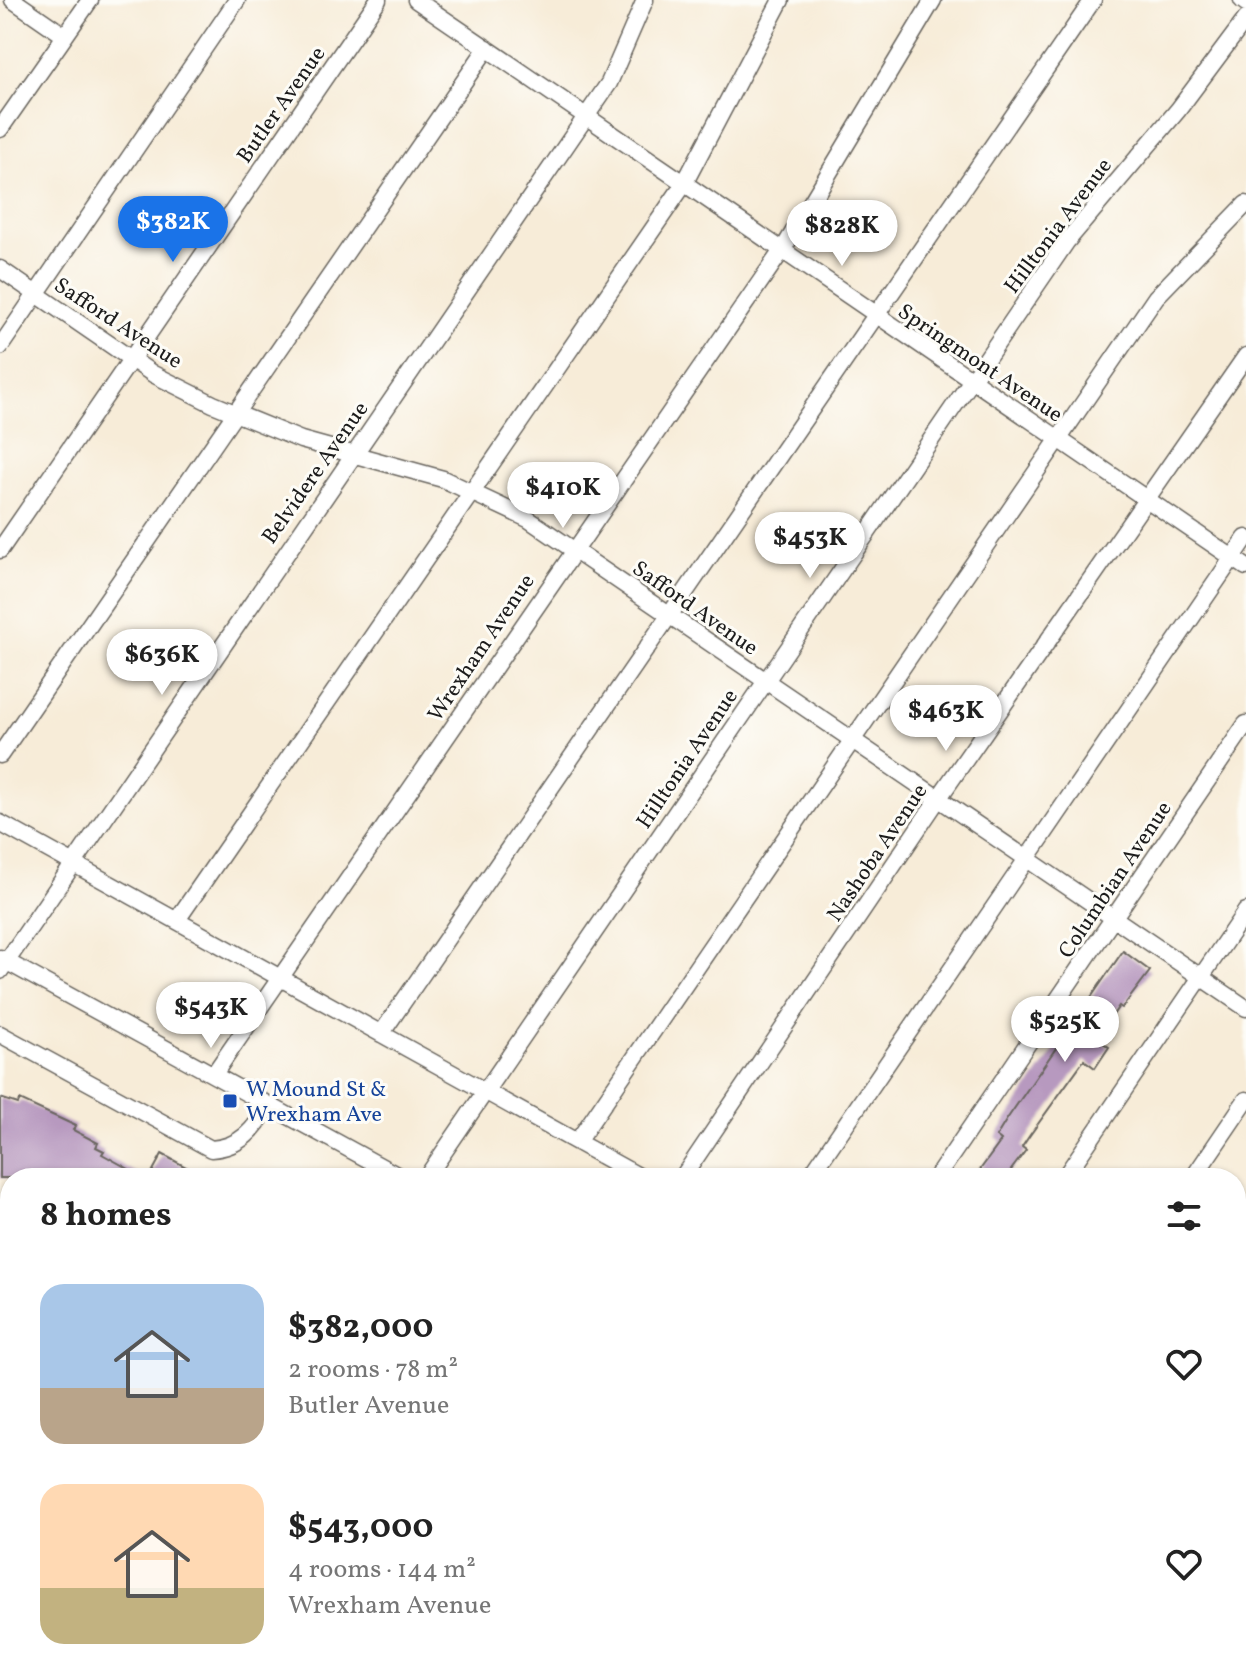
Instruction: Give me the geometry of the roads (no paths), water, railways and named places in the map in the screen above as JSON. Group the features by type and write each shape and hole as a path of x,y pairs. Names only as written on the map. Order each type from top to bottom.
{"street":[{"path":"13,0 65,36"},
{"path":"0,129 90,0"},
{"path":"0,347 237,0"},
{"name":"Butler Avenue","path":"0,550 378,0"},
{"name":"Springmont Avenue","path":"416,0 970,382 1239,563"},
{"name":"Belvidere Avenue","path":"2,964 587,116 609,83 645,0"},
{"path":"177,920 684,184 781,0"},
{"name":"Wrexham Avenue","path":"214,1074 781,251 933,0"},
{"path":"381,1034 1093,0"},
{"name":"Hilltonia Avenue","path":"433,1168 1067,241 1178,110 1246,19"},
{"path":"0,755 487,48"},
{"path":"577,1142 1156,297 1246,204"},
{"name":"Safford Avenue","path":"0,269 153,374 235,413 301,440 474,492 528,519 1246,1008"},
{"name":"Nashoba Avenue","path":"689,1168 938,799 1246,356"},
{"path":"816,1168 1028,860 1239,563 1246,538"},
{"name":"Columbian Avenue","path":"943,1168 1246,724"},
{"path":"0,823 624,1168"},
{"path":"1071,1168 1246,911"},
{"path":"2,964 214,1074 367,1168"},
{"path":"0,1034 211,1149 224,1148 244,1139 269,1105"},
{"path":"1200,1168 1246,1100"}],"place":[{"name":"W Mound St & Wrexham Ave","path":"230,1101"}]}
